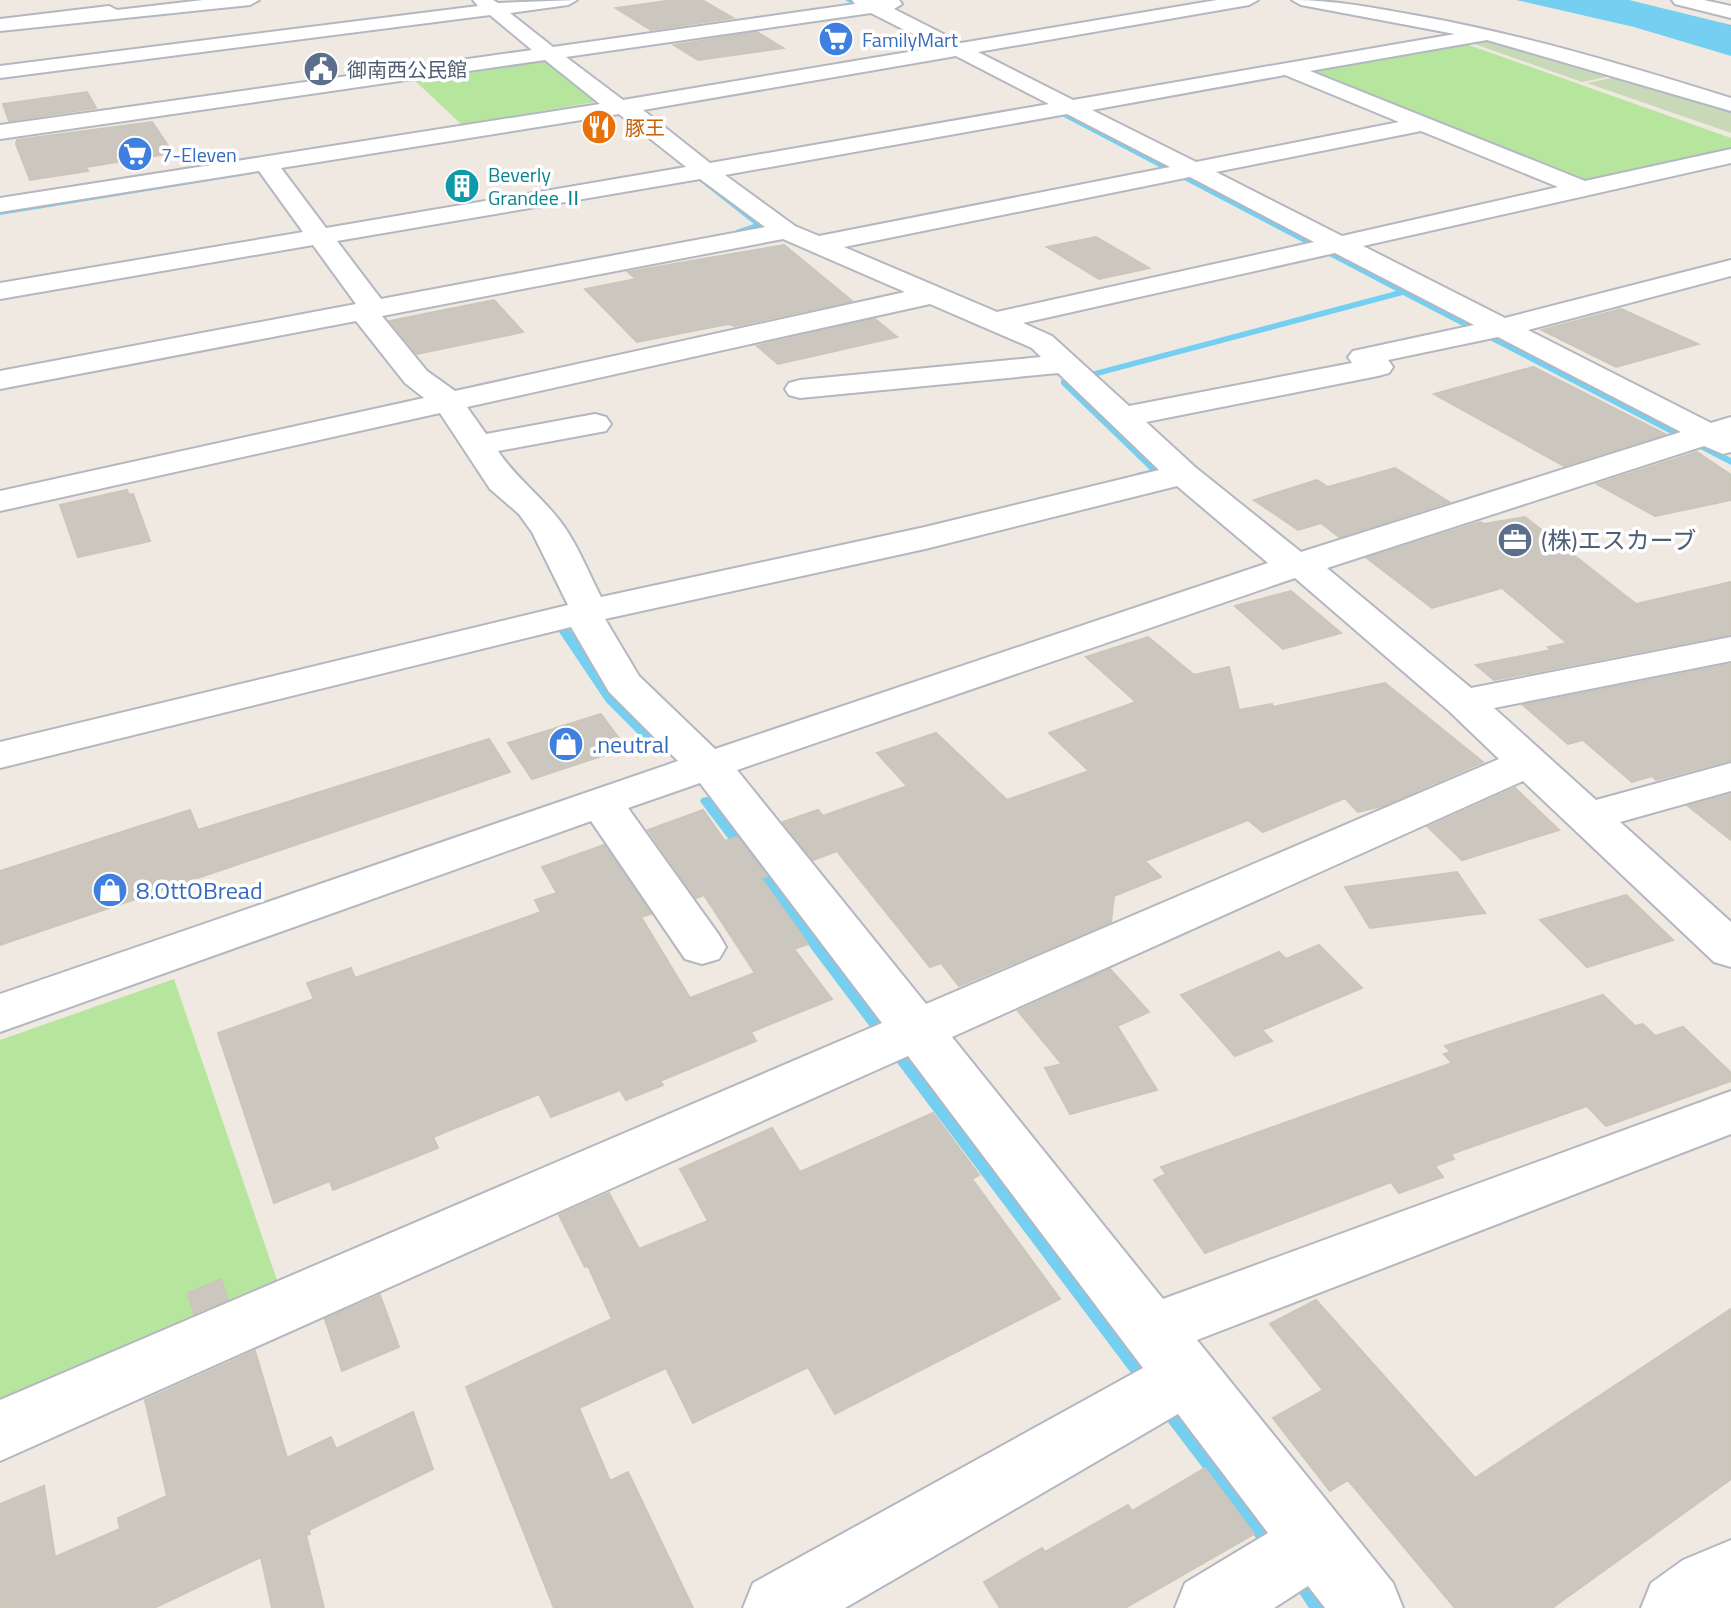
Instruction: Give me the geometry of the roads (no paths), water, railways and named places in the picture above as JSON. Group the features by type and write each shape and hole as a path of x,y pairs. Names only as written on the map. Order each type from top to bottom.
{"street":[{"path":"0,72 250,0"},
{"path":"0,25 127,34 568,0"},
{"path":"957,51 989,35 1011,29 1198,0"},
{"path":"0,205 220,162 265,163 622,107 1146,17 1301,0 1487,34 1630,73 1731,105"},
{"path":"1681,0 1731,12"},
{"path":"0,132 180,99 552,53 868,3 910,2"},
{"path":"868,3 1069,107 1179,171 1489,331 1709,438"},
{"path":"957,51 984,55 1019,54 1059,41 1262,4"},
{"path":"488,5 613,104 631,111 786,231 1042,342 1183,474 1278,554 1310,572 1463,702 1731,950"},
{"path":"0,291 1487,34"},
{"path":"1457,39 1568,78"},
{"path":"1287,69 1583,189"},
{"path":"180,99 200,129"},
{"path":"818,244 1424,124"},
{"path":"996,321 1731,156"},
{"path":"265,163 321,237 416,377 448,401 502,482 531,507 549,530 577,612 623,683 709,765 898,1036 1164,1373 1298,1554 1368,1608"},
{"path":"0,380 369,306 786,231"},
{"path":"1121,417 1378,367 1363,357 1489,331 1731,268"},
{"path":"0,501 931,295"},
{"path":"800,389 1074,373"},
{"path":"478,445 595,424"},
{"path":"0,1013 709,765 1297,565 1709,438"},
{"path":"0,755 577,612 925,538 1183,474"},
{"path":"1463,702 1731,649"},
{"path":"0,1431 1529,762"},
{"path":"1588,817 1731,777"},
{"path":"601,803 702,947"},
{"path":"778,1608 1164,1373 1731,1112"},
{"path":"1210,1608 1298,1554"},
{"path":"1676,1608 1707,1584 1731,1574"}],"water":[{"path":"1516,0 1629,0 1731,25 1731,56 1634,27"}],"waterway":[{"path":"848,0 857,5"},
{"path":"1060,113 1731,462"},
{"path":"0,213 249,172"},
{"path":"701,178 760,225 739,232"},
{"path":"1141,475 1157,471 1064,382 1403,292"},
{"path":"553,614 611,699 665,753"},
{"path":"707,801 1150,1383"},
{"path":"1165,1402 1277,1547"},
{"path":"1297,1573 1323,1608"}],"place":[{"name":"FamilyMart","path":"836,39"},
{"name":"御南西公民館","path":"321,69"},
{"name":"豚王","path":"599,127"},
{"name":"7-Eleven","path":"135,154"},
{"name":"Beverly Grandee Ⅱ","path":"462,186"},
{"name":"(株)エスカーブ","path":"1515,540"},
{"name":".neutral","path":"566,744"},
{"name":"8.OttOBread","path":"110,890"}]}
